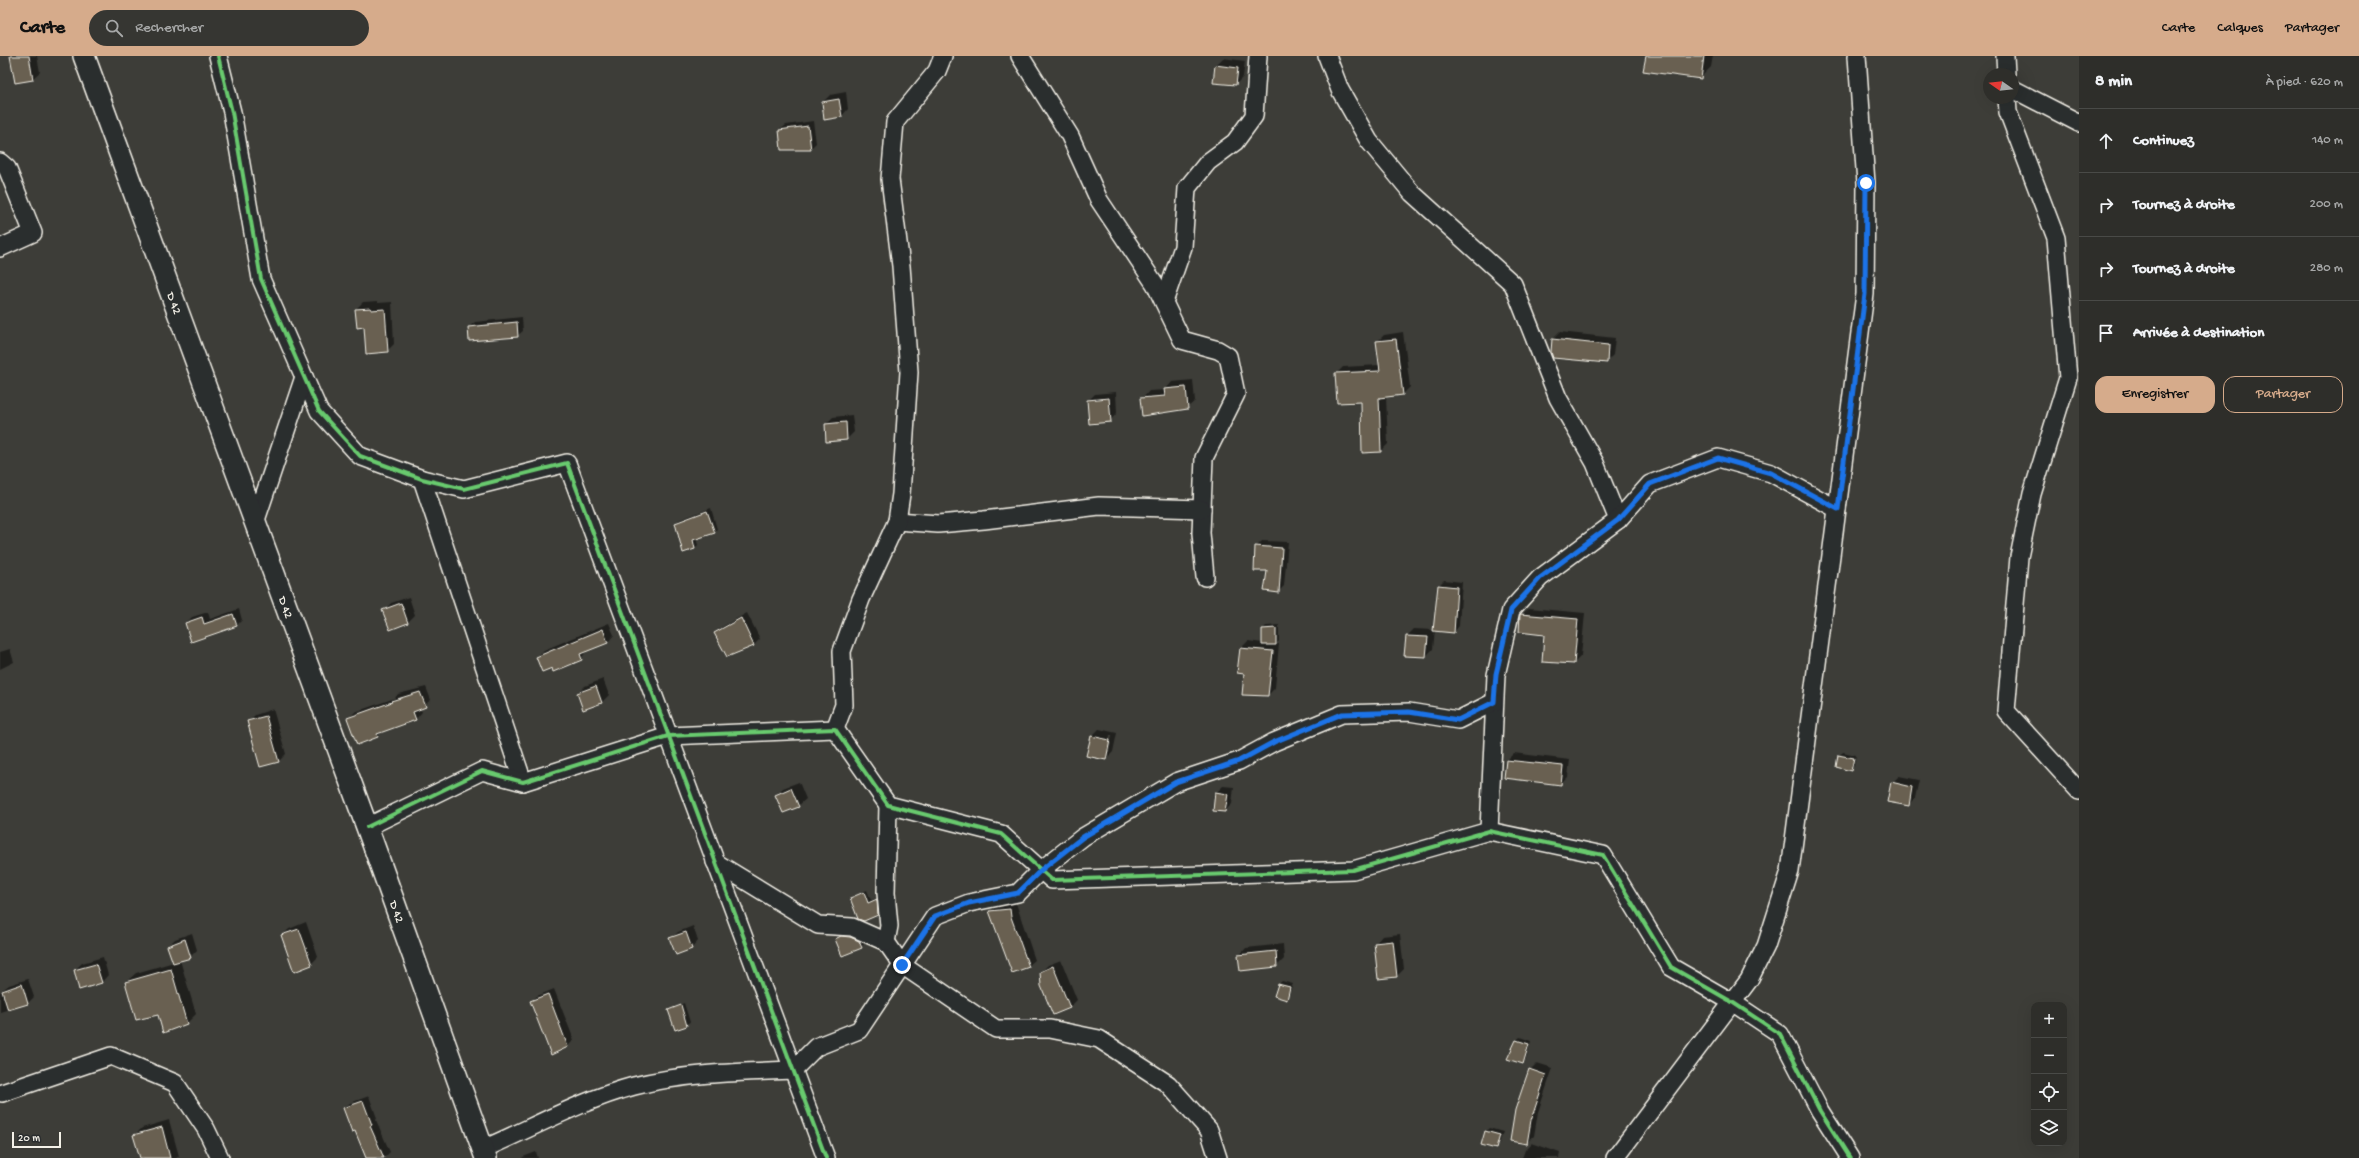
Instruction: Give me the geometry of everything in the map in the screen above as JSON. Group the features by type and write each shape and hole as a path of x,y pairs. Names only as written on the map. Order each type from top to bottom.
{"street":[{"name":"D 42","path":"84,56 367,827 484,1154"},
{"path":"218,56 232,112 261,279 319,411 360,456 422,479 464,489 566,463 826,1158"},
{"path":"835,729 844,705 842,651 861,599 897,521 903,464 909,372 901,266 890,179 895,122 937,71 943,56"},
{"path":"1020,56 1070,136 1099,200 1155,284 1182,340 1218,350 1228,356 1236,394 1204,458 1201,533 1205,577"},
{"path":"1164,302 1183,247 1186,188 1208,162 1235,142 1254,116 1258,56"},
{"path":"1327,56 1340,90 1369,141 1407,188 1513,284 1558,398 1595,463 1618,520"},
{"path":"1615,1158 1749,980 1766,946 1790,871 1865,294 1866,183 1856,56"},
{"path":"2005,56 2006,68"},
{"path":"2019,92 2079,123"},
{"path":"2007,104 2008,112 2056,238 2068,378 2032,494 2019,557 2006,711 2079,791"},
{"path":"0,162 7,168 33,233 0,248"},
{"path":"255,523 304,377"},
{"path":"1489,831 1496,674 1511,610 1540,578 1618,520 1650,484 1718,458 1771,473 1838,509"},
{"path":"422,479 523,782"},
{"path":"897,521 945,523 1099,506 1202,509"},
{"path":"484,1154 579,1106 634,1086 716,1072 793,1070 816,1047 859,1030 935,916 969,903 1018,893 1041,870 1083,837 1176,782 1239,761 1274,742 1342,714 1409,712 1458,720 1494,702"},
{"path":"367,827 482,772 523,782 668,736 835,729"},
{"path":"835,729 888,806 886,893 889,926 886,942"},
{"path":"888,806 1001,834 1052,880 1354,870 1489,831 1603,855 1671,967 1732,1002 1780,1034 1820,1111 1850,1158"},
{"path":"716,862 818,925 852,927 886,942 902,965 996,1029 1050,1029 1099,1039 1168,1084 1209,1130 1218,1158"},
{"path":"2,1093 111,1056 175,1083 206,1128 220,1158"}],"building":[{"path":"10,56 29,56 33,80 15,83"},
{"path":"1646,56 1704,56 1701,79 1643,71"},
{"path":"1215,65 1238,68 1236,85 1213,83"},
{"path":"839,99 842,117 824,120 822,102"},
{"path":"808,126 811,150 781,150 779,130"},
{"path":"371,308 371,310 385,309 388,352 366,354 364,327 357,328 355,309"},
{"path":"517,322 518,337 469,341 468,327"},
{"path":"1396,339 1403,395 1379,398 1381,452 1362,453 1361,402 1337,403 1335,373 1380,371 1376,341"},
{"path":"1552,339 1608,345 1607,363 1553,358 1551,352"},
{"path":"1186,387 1188,409 1142,416 1140,398 1165,396 1164,389"},
{"path":"1109,398 1111,422 1089,424 1087,400"},
{"path":"846,422 847,440 826,442 825,424"},
{"path":"707,511 715,533 693,540 695,549 683,553 675,523"},
{"path":"1255,546 1282,548 1279,593 1264,591 1267,571 1254,571"},
{"path":"1438,585 1457,587 1454,633 1433,631"},
{"path":"401,603 408,623 390,630 382,610"},
{"path":"233,614 237,626 191,642 185,623 202,617 204,624"},
{"path":"1520,614 1578,619 1574,664 1542,662 1544,635 1519,632"},
{"path":"741,618 754,646 727,657 714,633"},
{"path":"1276,628 1276,645 1262,645 1262,629"},
{"path":"603,629 608,643 580,654 582,660 553,672 552,668 542,672 536,657"},
{"path":"1406,636 1428,637 1426,657 1404,656"},
{"path":"1240,648 1273,651 1268,696 1242,695 1244,674 1237,673"},
{"path":"596,686 602,703 583,710 577,693"},
{"path":"420,692 426,707 413,712 416,720 377,734 378,737 357,745 347,718 392,702 391,701"},
{"path":"266,716 279,762 260,767 247,721"},
{"path":"1091,736 1110,740 1106,760 1086,756"},
{"path":"1838,755 1854,758 1851,771 1836,767"},
{"path":"1506,760 1563,766 1561,785 1504,778"},
{"path":"1891,782 1912,787 1909,806 1887,802"},
{"path":"791,788 799,807 783,813 775,795"},
{"path":"1215,792 1228,794 1225,812 1213,811"},
{"path":"864,892 868,903 877,899 878,915 864,921 858,919 850,898"},
{"path":"1010,909 1011,917 1029,967 1012,973 989,911"},
{"path":"299,929 312,965 294,972 281,935"},
{"path":"686,932 692,949 676,955 669,938"},
{"path":"841,936 850,937 859,941 862,948 842,956 835,939"},
{"path":"185,939 191,958 173,963 167,946"},
{"path":"1393,941 1397,977 1378,979 1374,943"},
{"path":"1276,951 1277,967 1240,971 1238,955"},
{"path":"96,964 102,983 79,990 74,970"},
{"path":"1053,966 1070,1008 1053,1015 1041,986 1040,972"},
{"path":"171,969 187,1024 163,1033 158,1015 136,1020 125,982"},
{"path":"22,984 28,1004 8,1010 2,991"},
{"path":"1278,984 1290,987 1287,1000 1274,996"},
{"path":"548,994 568,1047 551,1055 530,1001"},
{"path":"681,1005 687,1026 675,1030 668,1010"},
{"path":"1516,1040 1529,1044 1523,1064 1507,1059"},
{"path":"1529,1069 1546,1075 1531,1120 1527,1144 1510,1141 1515,1110"},
{"path":"363,1101 372,1125 370,1126 384,1158 366,1158 355,1131 352,1132 343,1108"},
{"path":"162,1127 170,1158 140,1158 133,1135"},
{"path":"1485,1131 1500,1135 1496,1149 1481,1145"}],"cycle path":[{"path":"218,56 232,112 261,279 319,411 360,456 422,479 464,489 567,463 826,1158"},
{"path":"367,827 482,771 523,782 668,736 835,729 888,805 1001,834 1052,880 1353,870 1489,831 1603,855 1671,967 1732,1002 1780,1034 1820,1111 1850,1158"}],"route":[{"path":"902,965 935,916 969,903 1018,893 1041,870 1083,837 1176,782 1239,761 1274,742 1342,714 1409,712 1458,720 1494,702 1496,674 1511,610 1540,578 1618,520 1650,484 1718,458 1771,473 1838,509 1865,294 1866,183"}]}
